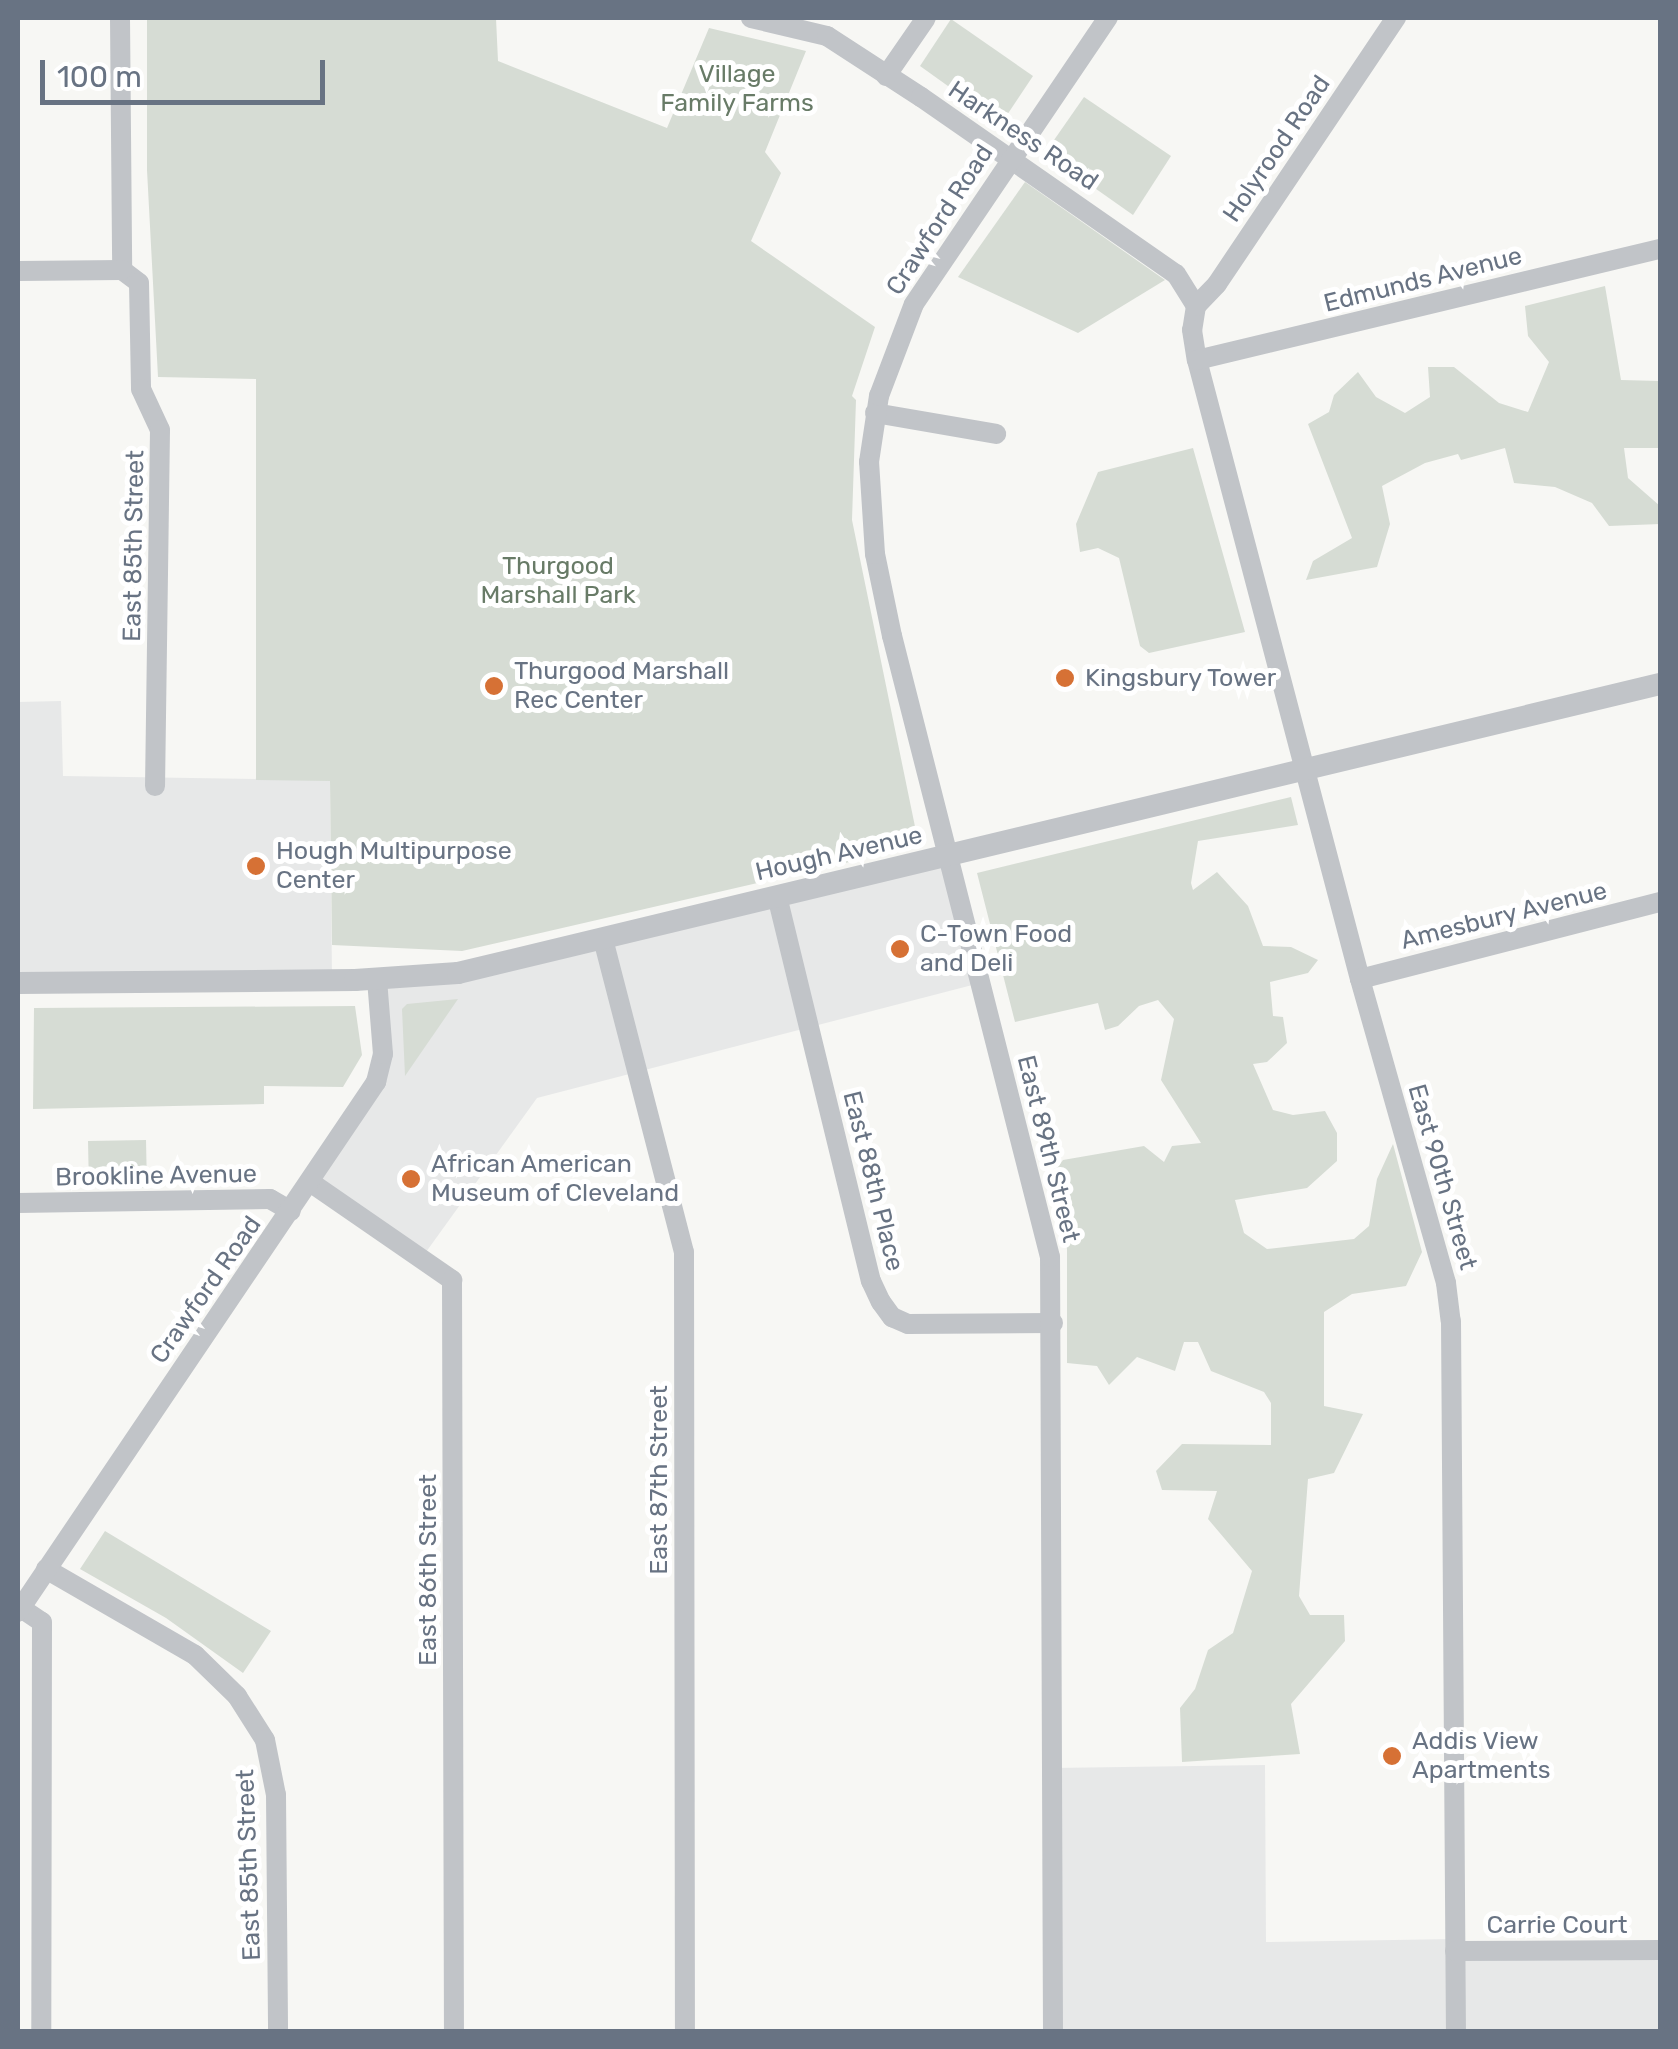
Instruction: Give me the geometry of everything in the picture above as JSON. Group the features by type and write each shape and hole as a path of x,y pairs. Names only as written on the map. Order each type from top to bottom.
{"street":[{"name":"East 85th Street","path":"120,18 122,270 138,283 142,390 160,430 155,786"},
{"name":"Harkness Road","path":"750,18 827,36 1010,156 1176,274 1196,306"},
{"path":"886,76 926,18"},
{"name":"Crawford Road","path":"874,414 914,304 1010,156 1108,18"},
{"name":"Holyrood Road","path":"1196,306 1217,284 1396,18"},
{"name":"Edmunds Avenue","path":"1197,360 1660,249"},
{"path":"18,271 122,270"},
{"path":"1196,306 1192,330 1197,360"},
{"name":"East 90th Street","path":"1197,360 1360,979 1446,1283 1451,1321 1456,2032"},
{"path":"874,414 996,434"},
{"name":"East 89th Street","path":"874,414 869,462 874,554 1050,1256 1053,2032"},
{"name":"Hough Avenue","path":"18,983 377,978 458,973 1660,684"},
{"name":"East 88th Place","path":"777,896 871,1280 880,1302 892,1317 908,1324 1053,1323"},
{"name":"Amesbury Avenue","path":"1360,979 1660,902"},
{"name":"East 87th Street","path":"602,939 684,1252 685,2032"},
{"name":"Crawford Road","path":"19,1610 310,1182 381,1069 377,978"},
{"name":"East 86th Street","path":"310,1182 452,1280 454,2032"},
{"name":"Brookline Avenue","path":"18,1203 270,1199 291,1210"},
{"name":"East 85th Street","path":"46,1569 195,1656 237,1696 265,1740 276,1795 278,2032"},
{"path":"19,1610 42,1622 41,2032"},
{"name":"Carrie Court","path":"1455,1951 1660,1950"}],"shaded area":[{"path":"61,701 63,776 330,780 332,980 18,983 18,702"},
{"path":"947,857 980,983 537,1098 421,1259 310,1182 376,1083 377,979 458,973"},
{"path":"1265,1765 1266,1942 1455,1939 1455,1950 1660,1950 1660,2031 1053,2031 1053,1768"}],"green space":[{"name":"Thurgood Marshall Park","path":"147,18 496,18 498,61 667,128 709,28 806,51 765,152 781,173 751,241 875,327 852,396 856,400 852,520 919,846 462,951 332,945 330,781 256,780 256,379 158,377 147,170"},
{"path":"951,19 1033,76 1001,124 920,66"},
{"path":"1084,97 1171,156 1133,215 1045,153"},
{"path":"1025,182 1165,280 1078,333 958,277"},
{"path":"1605,286 1621,380 1660,381 1660,448 1624,448 1628,478 1660,506 1660,524 1609,526 1592,503 1555,487 1514,483 1505,448 1461,460 1458,454 1425,463 1382,486 1390,524 1377,567 1306,580 1313,561 1352,538 1308,424 1329,412 1334,395 1358,372 1376,397 1405,413 1430,397 1428,367 1454,367 1499,403 1528,412 1549,362 1528,336 1525,306"},
{"path":"1193,448 1245,632 1149,653 1140,646 1119,558 1098,548 1080,552 1076,524 1098,472"},
{"path":"1291,797 1298,825 1198,841 1191,883 1193,890 1217,872 1248,906 1263,946 1291,947 1318,960 1308,973 1270,982 1273,1016 1283,1017 1287,1043 1267,1062 1253,1064 1273,1110 1293,1115 1325,1111 1337,1133 1337,1161 1307,1188 1235,1200 1244,1233 1267,1249 1354,1239 1369,1226 1377,1179 1393,1144 1422,1252 1406,1286 1352,1294 1324,1312 1324,1406 1363,1414 1334,1473 1308,1479 1299,1596 1310,1615 1344,1615 1345,1641 1291,1704 1300,1754 1182,1762 1180,1708 1195,1689 1208,1650 1233,1633 1252,1571 1208,1519 1217,1491 1162,1490 1156,1471 1182,1444 1271,1445 1271,1403 1264,1392 1211,1371 1198,1342 1184,1342 1175,1371 1137,1357 1109,1385 1097,1366 1067,1363 1067,1249 1049,1179 1063,1160 1144,1146 1164,1162 1172,1146 1201,1143 1161,1080 1174,1019 1158,1000 1139,1006 1118,1026 1105,1030 1098,1003 1015,1022 977,873"},
{"path":"458,999 405,1076 402,1009 407,1004"},
{"path":"355,1006 362,1055 343,1087 264,1086 264,1104 33,1109 34,1008"},
{"path":"146,1140 147,1188 89,1188 88,1141"},
{"path":"105,1531 271,1631 243,1673 166,1618 80,1569"}],"place":[{"name":"Kingsbury Tower","path":"1065,678"},
{"name":"Thurgood Marshall Rec Center","path":"494,686"},
{"name":"Hough Multipurpose Center","path":"256,866"},
{"name":"C-Town Food and Deli","path":"900,949"},
{"name":"African American Museum of Cleveland","path":"411,1179"},
{"name":"Addis View Apartments","path":"1392,1756"}],"park label":[{"name":"Village Family Farms","path":"737,90"}]}
